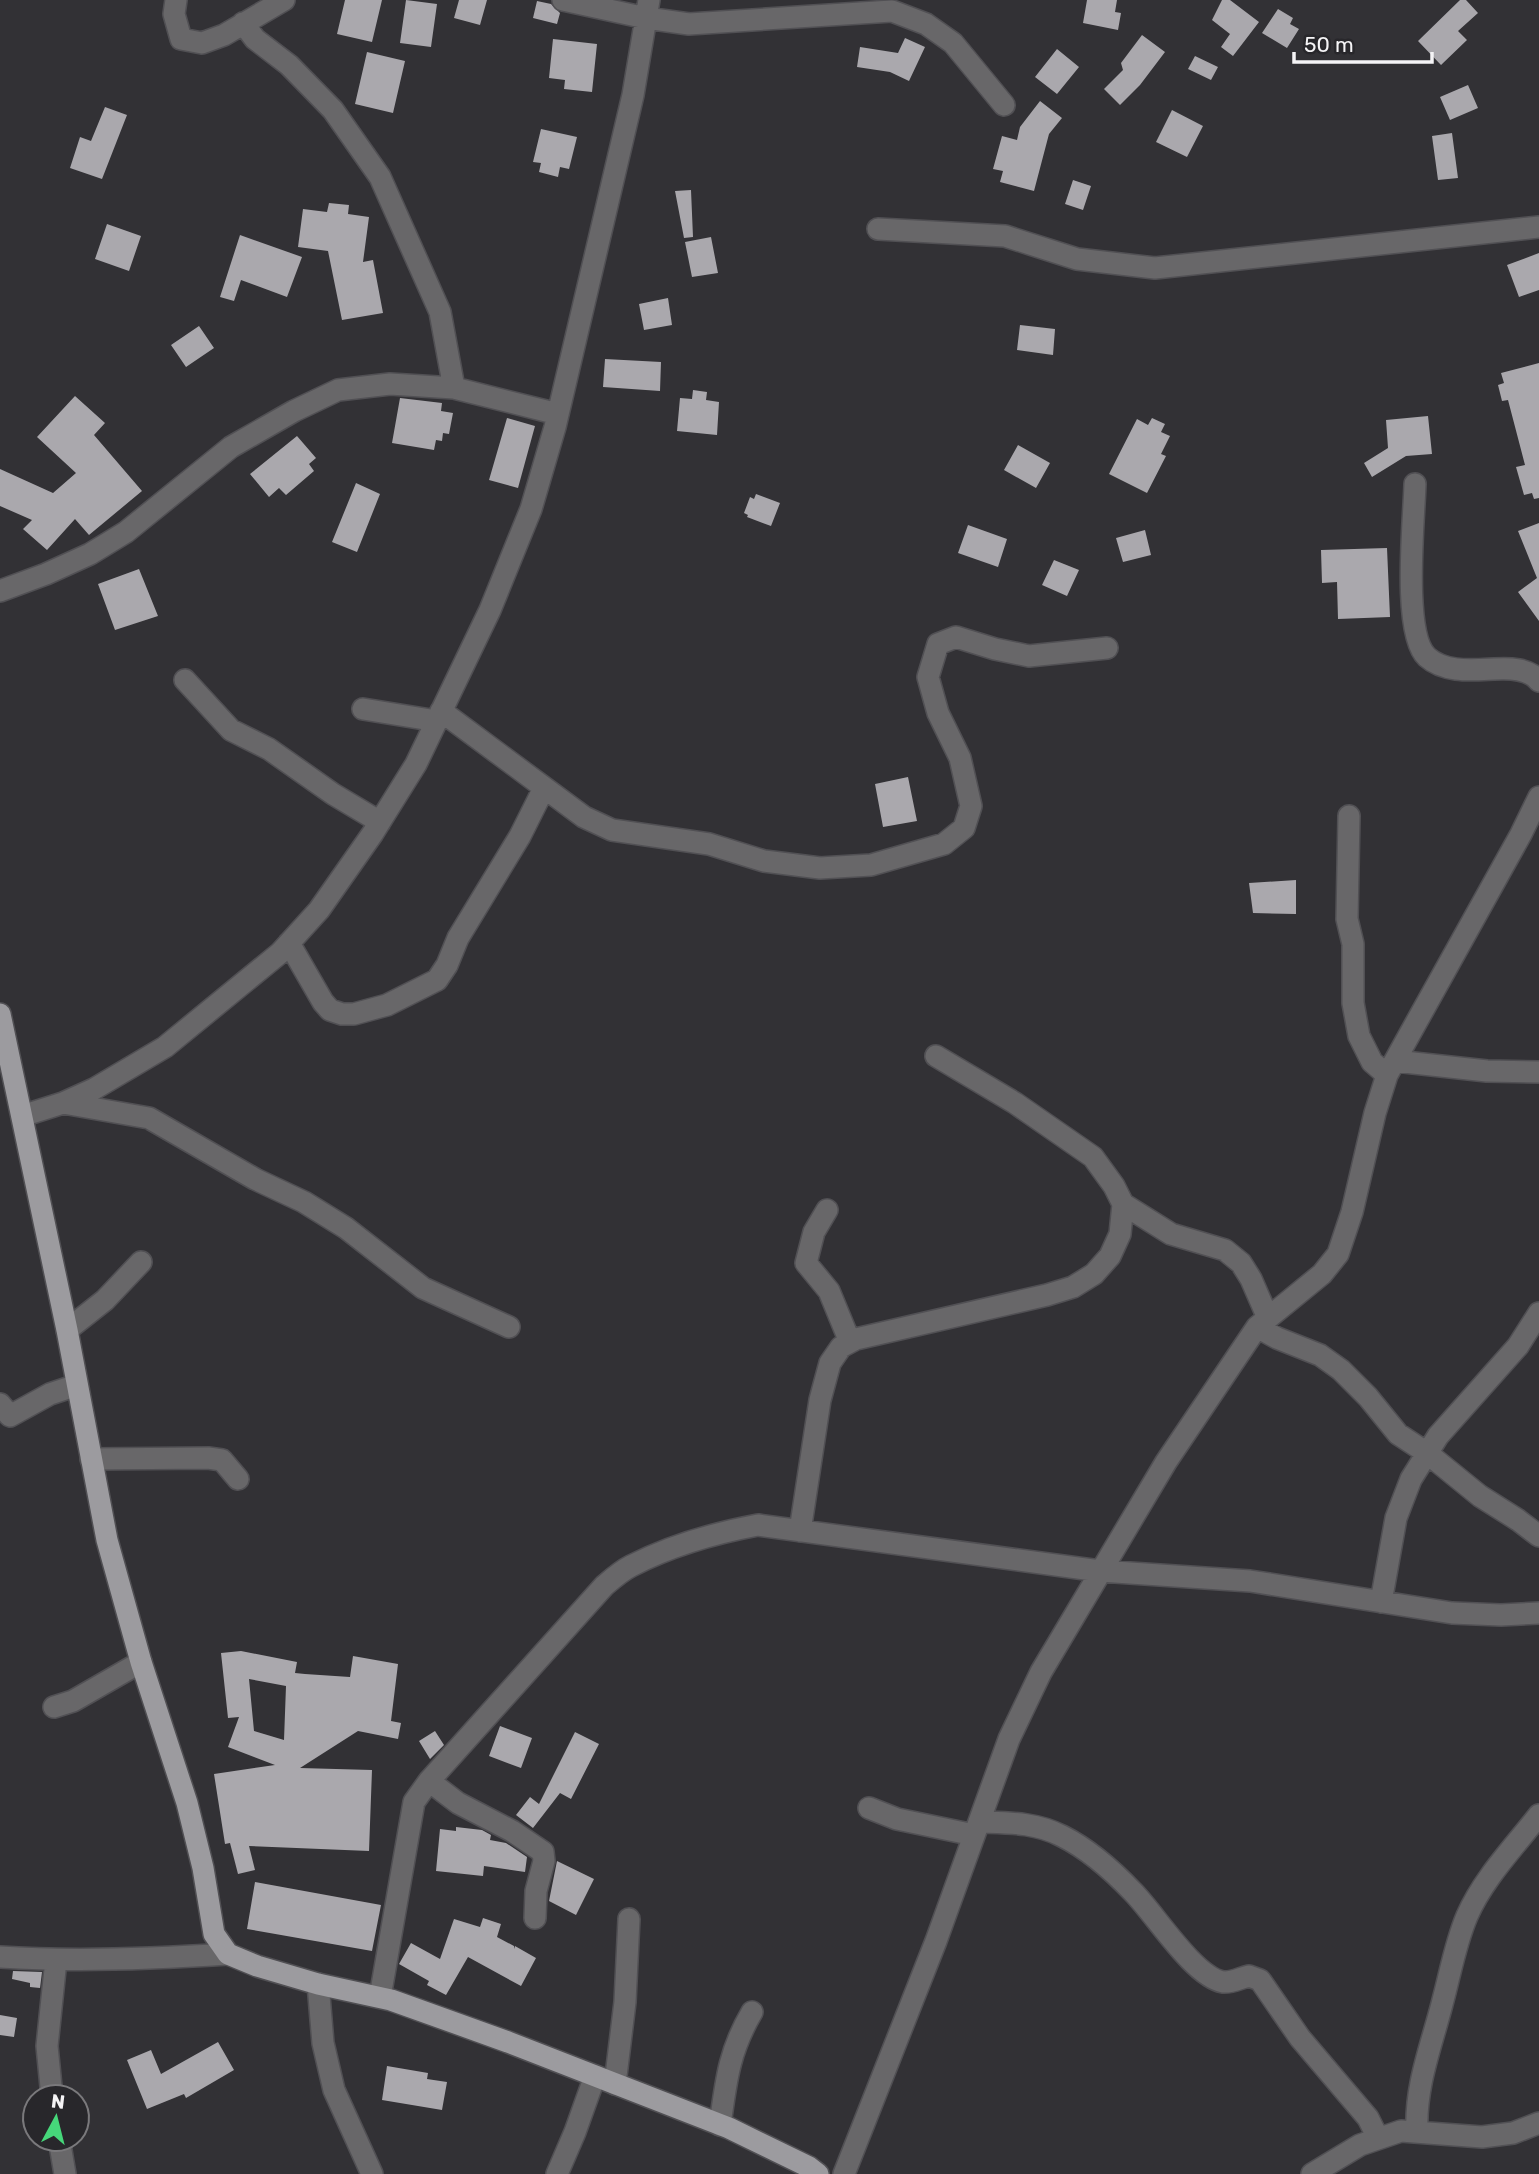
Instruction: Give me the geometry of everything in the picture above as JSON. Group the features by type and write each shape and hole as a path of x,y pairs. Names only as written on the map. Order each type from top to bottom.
{"main road":[{"path":"0,1014 67,1330 107,1540 141,1662 187,1803 203,1868 214,1934 228,1954 257,1966 318,1984 380,1997 595,2076 720,2125 809,2167 818,2174"}],"street":[{"path":"176,0 174,14 181,39 202,43 224,35 284,0"},
{"path":"563,0 647,9 689,24 865,6 892,11 926,24 953,43 1004,106"},
{"path":"22,1116 63,1103 94,1089 165,1047 280,953 319,909 380,822 416,764 490,610 531,509 558,414 634,94 647,9"},
{"path":"243,23 255,39 289,65 333,110 380,177 440,312 454,388"},
{"path":"878,229 1004,236 1077,259 1155,268 1539,227"},
{"path":"0,591 46,575 90,554 126,532 231,447 294,411 338,390 390,384 454,388 558,414"},
{"path":"1415,484 1412,616 1418,645 1428,658 1450,669 1512,668 1535,676 1539,681"},
{"path":"363,709 439,716 584,817 612,830 709,844 764,861 820,868 870,865 944,844 964,828 971,806 960,758 938,713 928,677 938,644 956,637 1029,656 1107,648"},
{"path":"186,680 231,730 269,749 333,794 380,822"},
{"path":"289,943 323,1002 330,1010 342,1014 354,1014 387,1005 438,980 458,938 520,836 544,788"},
{"path":"844,2174 936,1941 1009,1739 1041,1672 1166,1462 1262,1323 1322,1274 1338,1254 1352,1212 1375,1112 1391,1068 1539,797"},
{"path":"1349,816 1348,919 1353,944 1353,1003 1359,1036 1371,1062 1391,1068 1539,1072"},
{"path":"936,1056 1015,1103 1093,1157 1123,1204 1171,1234 1225,1250 1241,1263 1251,1279 1262,1323 1276,1338 1320,1355 1341,1370 1375,1404 1389,1426 1480,1496 1539,1536"},
{"path":"63,1103 131,1113 158,1122 346,1228 423,1288 509,1327"},
{"path":"800,1531 820,1399 830,1363 841,1347 850,1342 1073,1287 1094,1274 1110,1256 1120,1234 1123,1204"},
{"path":"827,1209 814,1232 806,1263 829,1291 850,1342"},
{"path":"67,1330 105,1300 141,1262"},
{"path":"1381,1602 1395,1518 1411,1479 1446,1426 1518,1346 1539,1313"},
{"path":"0,1404 10,1416 50,1394 77,1385"},
{"path":"91,1459 208,1458 222,1460 238,1479"},
{"path":"380,1997 414,1802 429,1780 604,1586 629,1567 729,1530 758,1525 1100,1571 1250,1581 1452,1613 1539,1613"},
{"path":"54,1707 73,1701 141,1662"},
{"path":"429,1780 458,1803 519,1835 543,1852 544,1861 536,1891 535,1919"},
{"path":"869,1808 897,1819 976,1828 1017,1823 1035,1826 1062,1836 1097,1858 1135,1893 1171,1938 1214,1978 1223,1982 1249,1976 1260,1980 1300,2038 1368,2118 1378,2138"},
{"path":"1416,2131 1419,2086 1468,1916 1498,1868 1539,1815"},
{"path":"615,2084 625,2002 629,1919"},
{"path":"0,1957 56,1960 142,1959 228,1954"},
{"path":"51,2083 47,2046 56,1960"},
{"path":"318,1984 323,2043 334,2090 372,2174"},
{"path":"720,2125 730,2061 737,2037 752,2012"},
{"path":"557,2174 595,2076"},
{"path":"1312,2174 1360,2145 1401,2131 1482,2137 1513,2133 1539,2123"},
{"path":"61,2153 65,2174"}],"building":[{"path":"345,0 382,0 372,42 337,34"},
{"path":"406,0 437,4 431,47 400,43"},
{"path":"459,0 487,0 480,25 454,18"},
{"path":"1087,0 1117,0 1115,12 1121,13 1118,30 1083,23"},
{"path":"1222,0 1230,0 1259,22 1233,56 1221,47 1230,34 1212,20"},
{"path":"1460,0 1466,0 1478,13 1458,31 1467,40 1441,65 1418,41"},
{"path":"537,1 551,4 560,13 557,24 533,18"},
{"path":"1278,9 1293,18 1290,24 1299,29 1287,48 1262,33"},
{"path":"1142,35 1165,52 1140,85 1120,105 1104,89 1123,70 1121,63"},
{"path":"905,38 925,47 909,81 890,72 857,67 860,47 898,53"},
{"path":"553,39 597,44 592,92 564,89 565,80 549,78"},
{"path":"1057,49 1079,67 1057,94 1035,77"},
{"path":"367,52 405,61 393,113 355,104"},
{"path":"1195,56 1218,67 1211,80 1188,69"},
{"path":"1468,85 1478,108 1450,120 1440,97"},
{"path":"1040,101 1062,118 1049,134 1034,191 1000,182 1003,171 993,169 1002,136 1017,140 1020,127"},
{"path":"105,107 127,115 102,179 70,168 80,137 91,141"},
{"path":"1172,110 1203,126 1187,157 1156,142"},
{"path":"541,129 577,137 569,169 560,167 558,177 539,172 541,163 533,162"},
{"path":"1452,133 1458,178 1438,180 1432,136"},
{"path":"1073,180 1091,186 1083,210 1065,204"},
{"path":"691,190 693,237 684,238 675,191"},
{"path":"329,203 349,205 348,214 369,217 363,262 373,260 383,313 342,320 328,251 298,247 303,209 327,212"},
{"path":"107,224 141,236 129,271 95,259"},
{"path":"240,235 302,257 287,297 241,280 234,301 220,297"},
{"path":"711,237 718,273 692,277 685,242"},
{"path":"1539,253 1539,290 1519,297 1507,265"},
{"path":"668,298 672,325 644,330 639,304"},
{"path":"1020,325 1055,329 1053,355 1017,350"},
{"path":"199,326 214,348 186,367 171,345"},
{"path":"605,359 661,362 660,391 603,387"},
{"path":"1539,363 1539,498 1534,499 1532,493 1524,495 1516,467 1525,465 1508,400 1502,401 1498,385 1504,383 1501,373"},
{"path":"693,390 707,392 706,400 719,402 717,435 677,431 680,398 692,399"},
{"path":"75,396 105,423 94,435 142,491 89,535 75,519 47,550 23,529 32,520 0,506 0,469 53,493 76,473 37,437"},
{"path":"400,398 442,403 441,411 453,413 449,434 443,433 442,441 436,440 434,450 392,443"},
{"path":"1428,416 1432,454 1406,456 1372,477 1364,463 1388,448 1386,420"},
{"path":"507,418 535,426 518,488 489,480"},
{"path":"1152,418 1165,424 1161,432 1170,436 1161,454 1166,456 1147,493 1109,474 1137,419 1148,425"},
{"path":"297,436 316,458 309,464 314,471 286,495 279,488 269,497 250,474"},
{"path":"1018,445 1050,463 1036,488 1004,470"},
{"path":"356,483 380,494 357,552 332,542"},
{"path":"756,494 780,503 771,526 747,517 744,513 750,497 754,499"},
{"path":"1539,523 1539,621 1518,592 1537,578 1518,531"},
{"path":"968,525 1007,539 998,567 958,553"},
{"path":"1145,530 1151,555 1123,562 1116,538"},
{"path":"1387,548 1390,617 1338,619 1337,582 1322,583 1321,550"},
{"path":"1054,560 1079,570 1067,596 1042,585"},
{"path":"139,569 158,616 115,630 98,584"},
{"path":"908,777 917,821 883,827 875,784"},
{"path":"1296,880 1296,914 1253,913 1249,883"},
{"path":"241,1651 297,1662 295,1673 350,1677 353,1656 398,1664 391,1721 401,1723 398,1739 358,1731 300,1768 372,1770 369,1851 249,1846 255,1870 238,1874 230,1843 225,1844 214,1774 275,1765 228,1747 239,1717 228,1718 221,1653","holes":["249,1679 286,1686 284,1740 254,1731"]},
{"path":"500,1726 532,1738 521,1768 489,1756"},
{"path":"435,1731 444,1745 430,1759 419,1741"},
{"path":"575,1732 599,1744 571,1799 560,1793 533,1828 516,1815 530,1797 539,1804"},
{"path":"456,1827 482,1830 491,1835 490,1840 506,1843 527,1857 525,1872 484,1866 483,1876 436,1871 440,1829 456,1831"},
{"path":"557,1861 594,1879 576,1915 549,1901"},
{"path":"255,1882 381,1905 372,1951 247,1929"},
{"path":"483,1918 501,1924 497,1937 514,1946 514,1949 515,1946 536,1958 521,1986 468,1957 446,1995 427,1985 429,1981 399,1964 411,1943 440,1959 454,1919 480,1927"},
{"path":"13,1971 42,1972 40,1988 30,1987 30,1983 12,1979"},
{"path":"0,2015 17,2018 14,2037 0,2035"},
{"path":"218,2042 234,2070 186,2098 184,2094 147,2109 127,2060 151,2050 161,2074"},
{"path":"387,2066 428,2073 427,2079 447,2082 442,2110 382,2100"}]}
